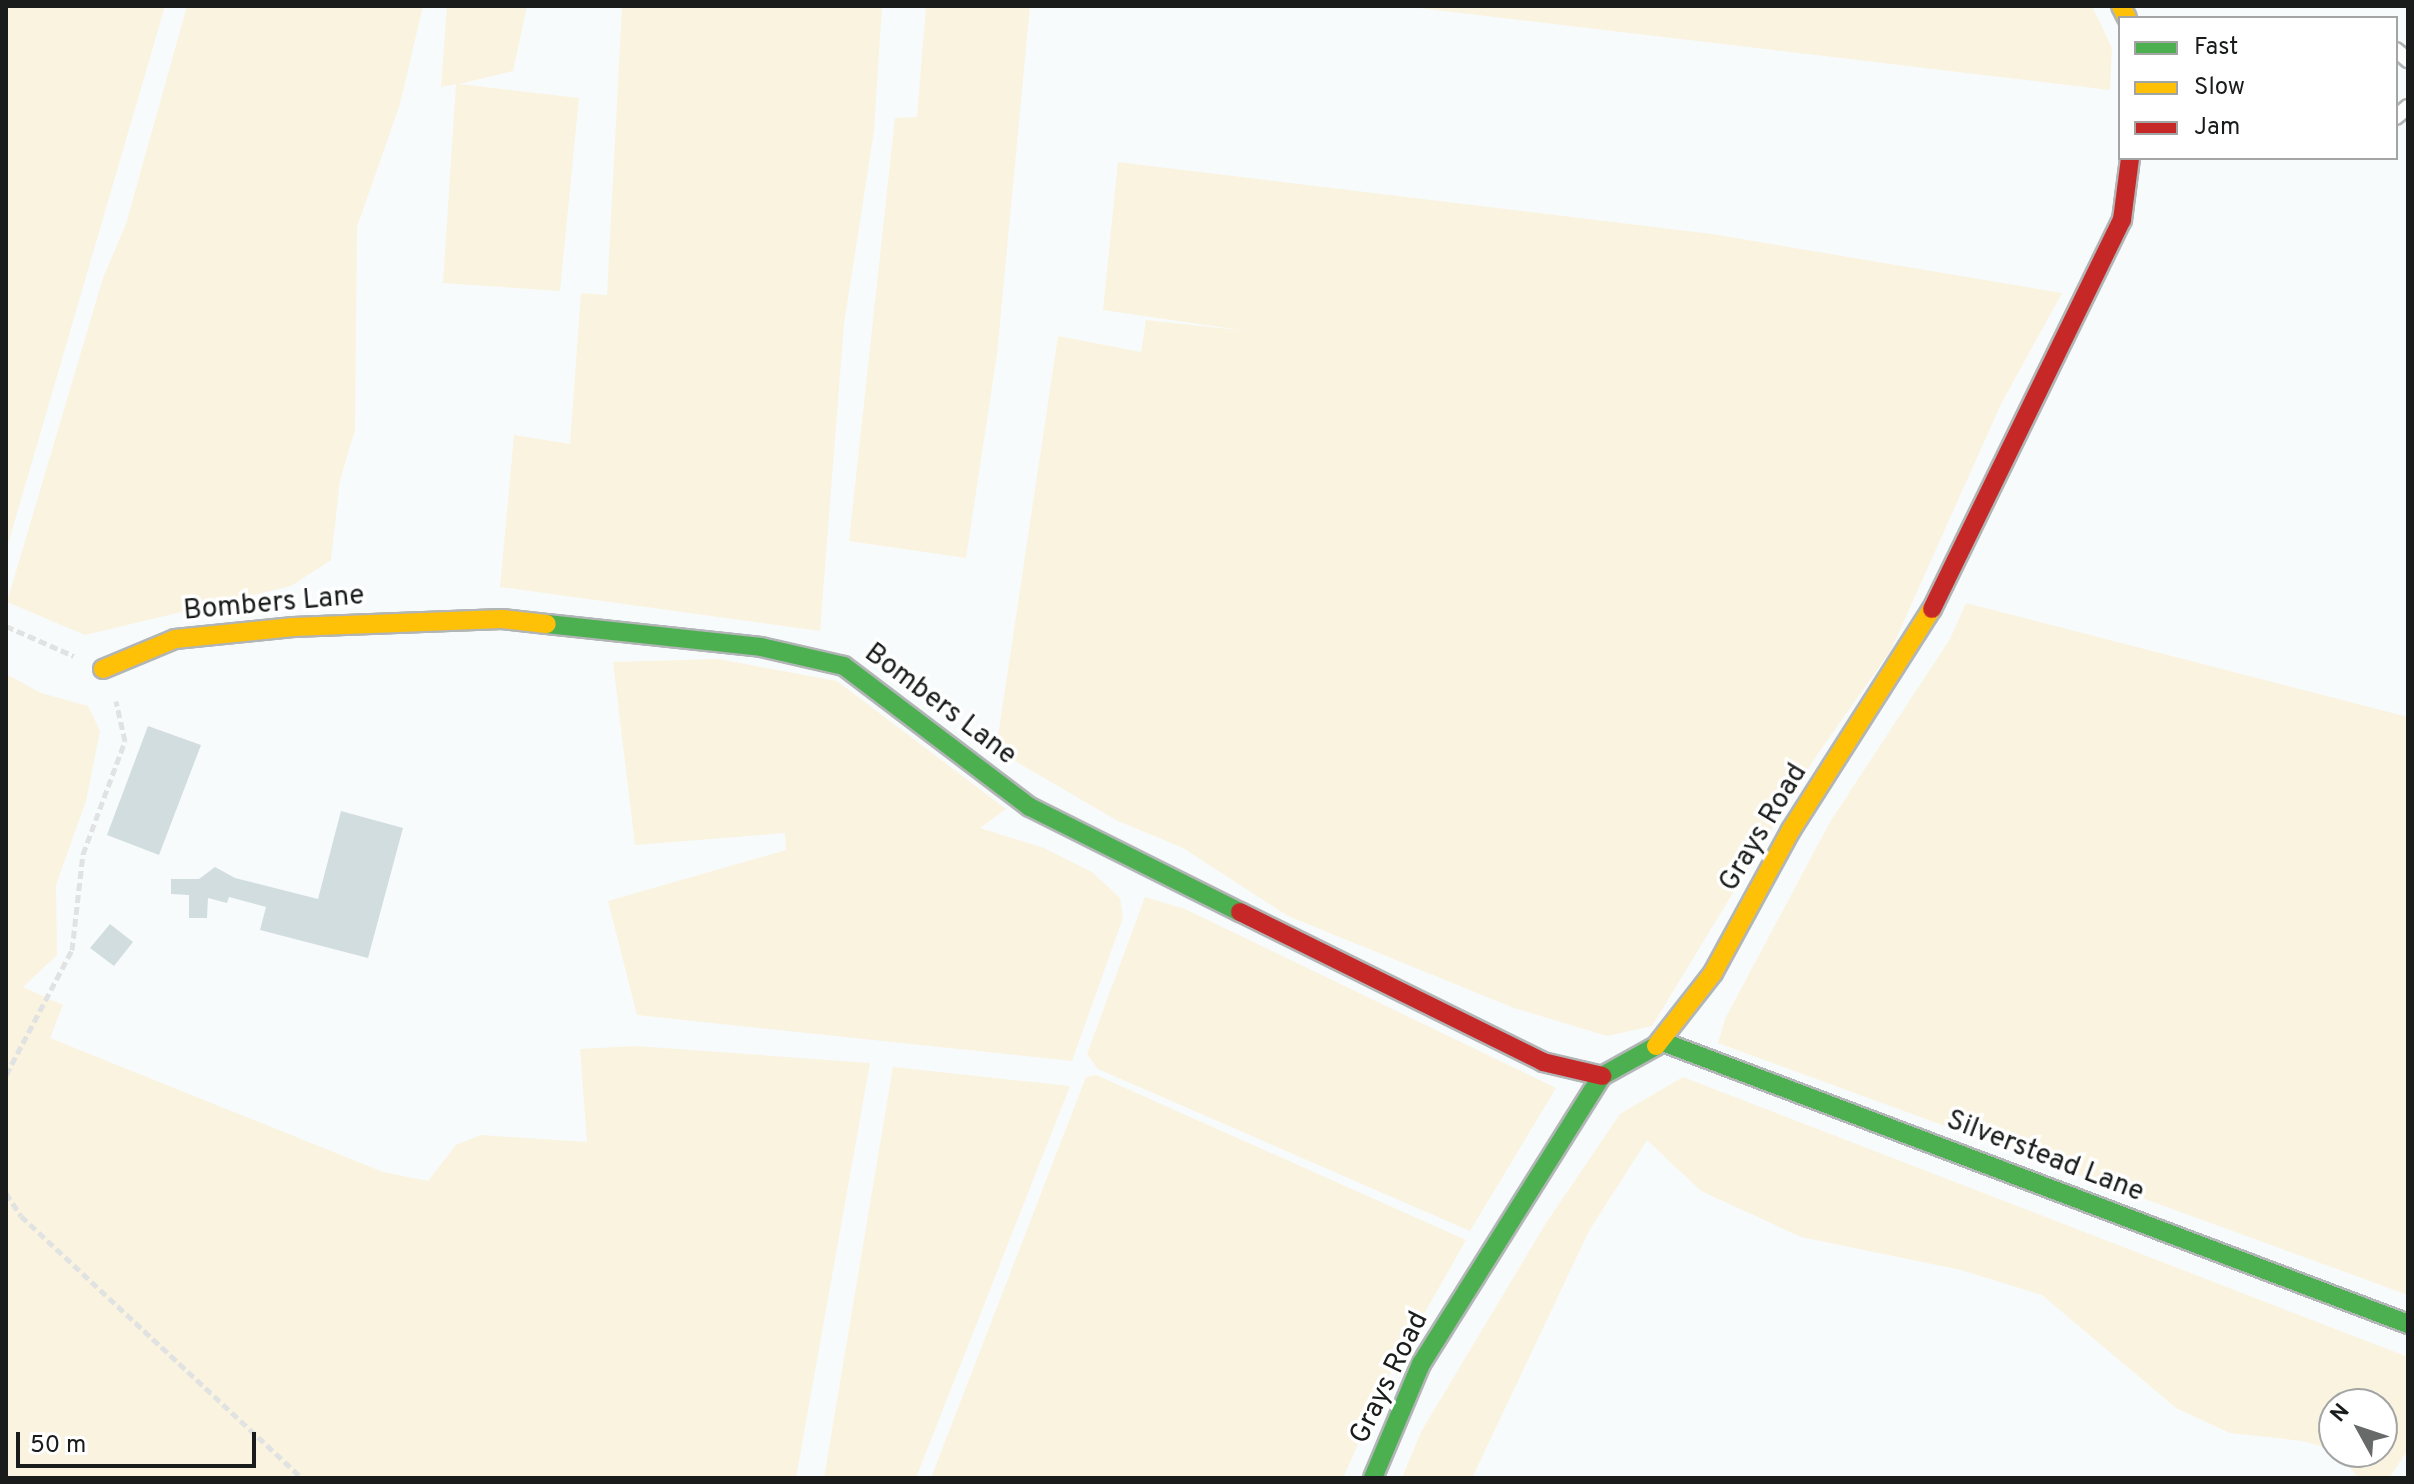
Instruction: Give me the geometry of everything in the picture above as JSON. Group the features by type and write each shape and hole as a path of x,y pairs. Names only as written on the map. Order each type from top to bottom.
{"street":[{"name":"Grays Road","path":"1373,1478 1421,1364 1602,1076 1663,1042 1713,973 1791,830 1921,631 2122,220 2130,160"},
{"name":"Bombers Lane","path":"103,669 175,639 293,627 502,619 761,647 844,666 1030,807 1543,1062 1602,1076"},
{"name":"Silverstead Lane","path":"1663,1042 2408,1324"}],"path":[{"path":"6,626 103,669 125,741 83,854 72,950 6,1075"},
{"path":"6,1193 21,1216 302,1478"}],"shaded area":[{"path":"6,6 165,6 6,551"},
{"path":"187,6 423,6 400,104 357,227 355,430 340,480 331,560 291,586 85,635 7,602 103,278 126,224"},
{"path":"447,6 527,6 513,71 459,84 579,98 560,291 443,283 456,84 441,87"},
{"path":"622,6 882,6 874,131 844,324 820,631 500,587 514,435 570,444 581,293 607,295"},
{"path":"926,6 1030,6 997,354 966,558 849,541 895,118 917,117"},
{"path":"1402,6 2092,6 2112,48 2110,90"},
{"path":"1118,162 1712,234 2062,293 2001,404 1891,650 1815,758 1652,1026 1607,1036 1514,1008 1288,916 1183,848 1118,821 996,750 1058,336 1141,352 1146,320 1247,331 1103,310"},
{"path":"1966,603 2408,717 2408,1295 1718,1043 1725,1019 1830,822 1950,639"},
{"path":"718,659 837,681 1006,809 980,828 1044,848 1092,872 1120,898 1123,918 1072,1061 637,1015 608,901 786,850 785,833 635,845 613,662"},
{"path":"6,674 41,693 88,706 100,731 86,801 56,885 57,955 23,987 63,1005 50,1038 383,1172 428,1181 456,1145 481,1135 587,1142 580,1049 636,1046 870,1063 796,1478 6,1478"},
{"path":"1145,897 1185,909 1556,1088 1470,1231 1098,1069 1087,1054"},
{"path":"893,1067 1070,1086 916,1478 824,1478"},
{"path":"1096,1075 1466,1240 1387,1379 1343,1478 931,1478 1086,1077"},
{"path":"1683,1077 2408,1357 2408,1450 2398,1465 2398,1388 2318,1388 2318,1445 2230,1433 2176,1408 2042,1295 1961,1270 1801,1237 1701,1191 1647,1140 1589,1231 1472,1478 1402,1478 1421,1432 1546,1223 1620,1114"},
{"path":"2351,1468 2396,1468 2389,1478 2358,1478"}],"building":[{"path":"148,726 201,745 159,855 107,835"},
{"path":"341,811 403,828 368,958 260,930 266,907 229,897 227,903 208,898 207,918 189,918 189,895 171,894 171,879 199,879 215,867 235,878 318,899"},
{"path":"110,924 133,942 114,966 90,948"}],"traffic: fast":[{"path":"547,624 761,647 844,666 1030,807 1240,912"},
{"path":"1663,1042 2408,1324"},
{"path":"1373,1478 1421,1364 1602,1076 1656,1046"}],"traffic: slow":[{"path":"2121,6 2126,16"},
{"path":"1656,1046 1713,973 1791,830 1932,609"},
{"path":"103,669 175,639 293,627 502,619 547,624"}],"traffic: jam":[{"path":"1932,609 2122,220 2130,160"},
{"path":"1240,912 1543,1062 1602,1076"}]}
